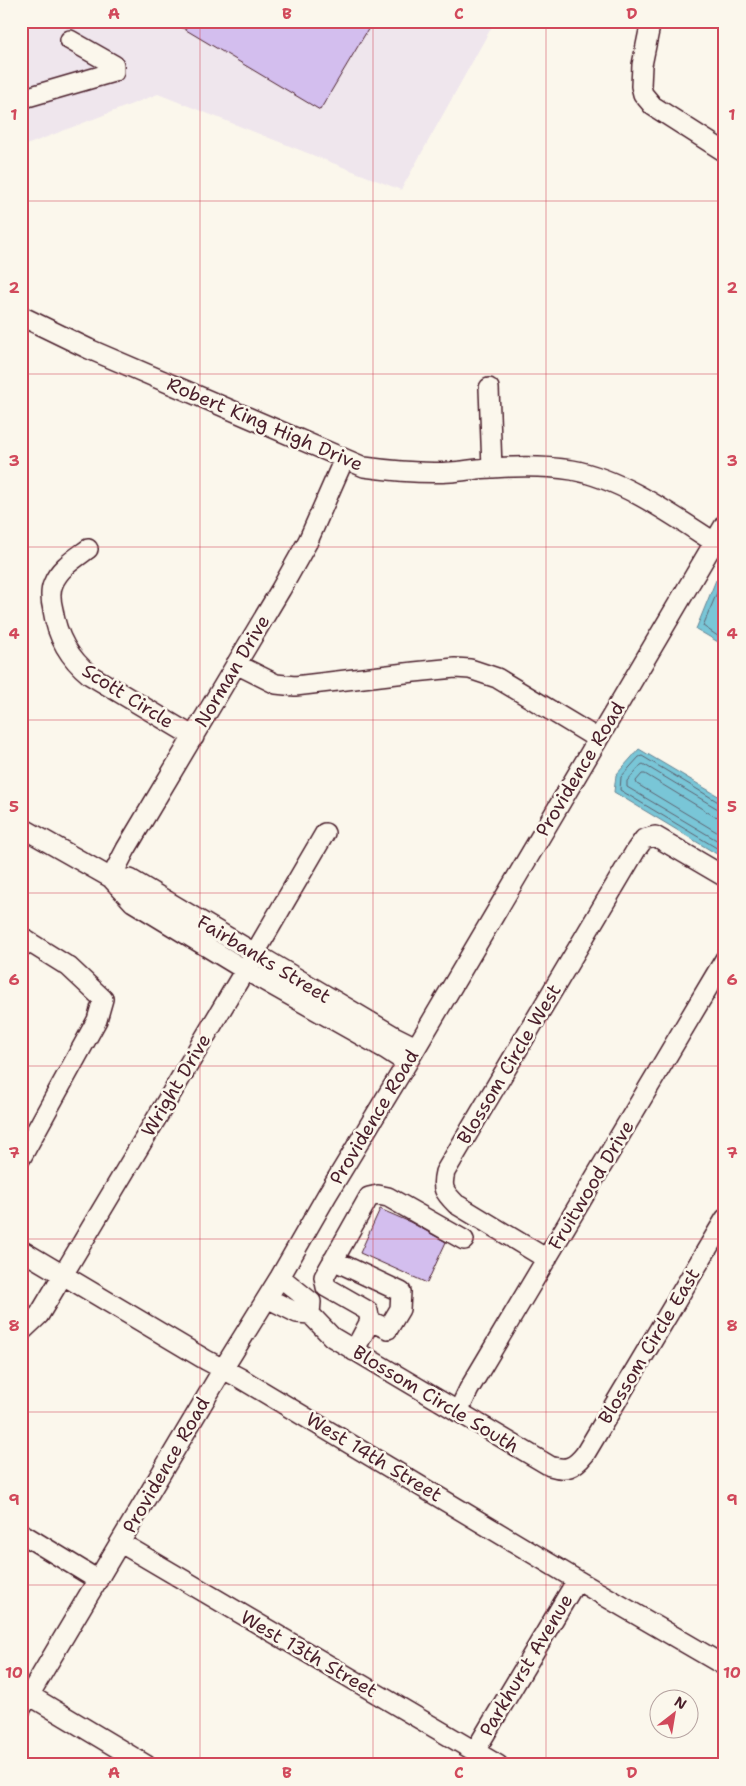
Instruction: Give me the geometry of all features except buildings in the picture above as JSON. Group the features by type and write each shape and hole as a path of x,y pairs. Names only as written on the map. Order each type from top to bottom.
{"street":[{"path":"651,21 642,65 640,86 643,94 653,106 725,152"},
{"path":"21,99 114,72 114,65 70,40"},
{"name":"Robert King High Drive","path":"21,316 89,349 364,467 410,473 452,472 492,468 573,470 604,479 646,500 714,542"},
{"path":"490,388 492,468"},
{"name":"Norman Drive","path":"111,878 126,849 194,737 308,541 344,459"},
{"name":"Providence Road","path":"25,1702 412,1055 725,524"},
{"name":"Scott Circle","path":"88,549 58,574 52,585 51,601 55,622 63,645 79,666 90,675 194,737"},
{"path":"236,664 276,684 295,686 455,668 470,669 497,678 598,739"},
{"name":"Fairbanks Street","path":"21,827 111,878 133,902 246,970 387,1050 412,1055"},
{"name":"Wright Drive","path":"21,1332 39,1315 246,970 325,833"},
{"name":"Blossom Circle West","path":"547,1259 456,1204 446,1194 443,1182 445,1172 644,839 655,836 725,878"},
{"name":"Fairbanks Street","path":"111,878 130,879 394,1036 412,1055"},
{"path":"21,937 69,967 103,998 97,1020 21,1158"},
{"name":"Fruitwood Drive","path":"458,1412 469,1389 725,959"},
{"path":"354,1351 370,1321 368,1311 326,1287 324,1277 369,1197 378,1195 388,1197 464,1240"},
{"name":"Blossom Circle East","path":"569,1468 578,1463 585,1454 725,1219"},
{"name":"West 14th Street","path":"21,1250 725,1666"},
{"path":"333,1260 400,1292 400,1309 388,1329 370,1321"},
{"name":"Blossom Circle South","path":"280,1277 312,1302 310,1314 332,1338 550,1466 561,1470 569,1468"},
{"path":"267,1298 297,1313 310,1314"},
{"path":"21,1533 98,1580"},
{"name":"West 13th Street","path":"121,1543 498,1765"},
{"name":"Parkhurst Avenue","path":"475,1751 577,1580"},
{"path":"25,1702 146,1765"}],"shaded area":[{"path":"21,21 495,21 401,190 158,94 21,147"}],"water":[{"path":"716,580 725,585 725,646 696,629"},
{"path":"639,749 725,800 725,859 614,792 616,775"}]}
